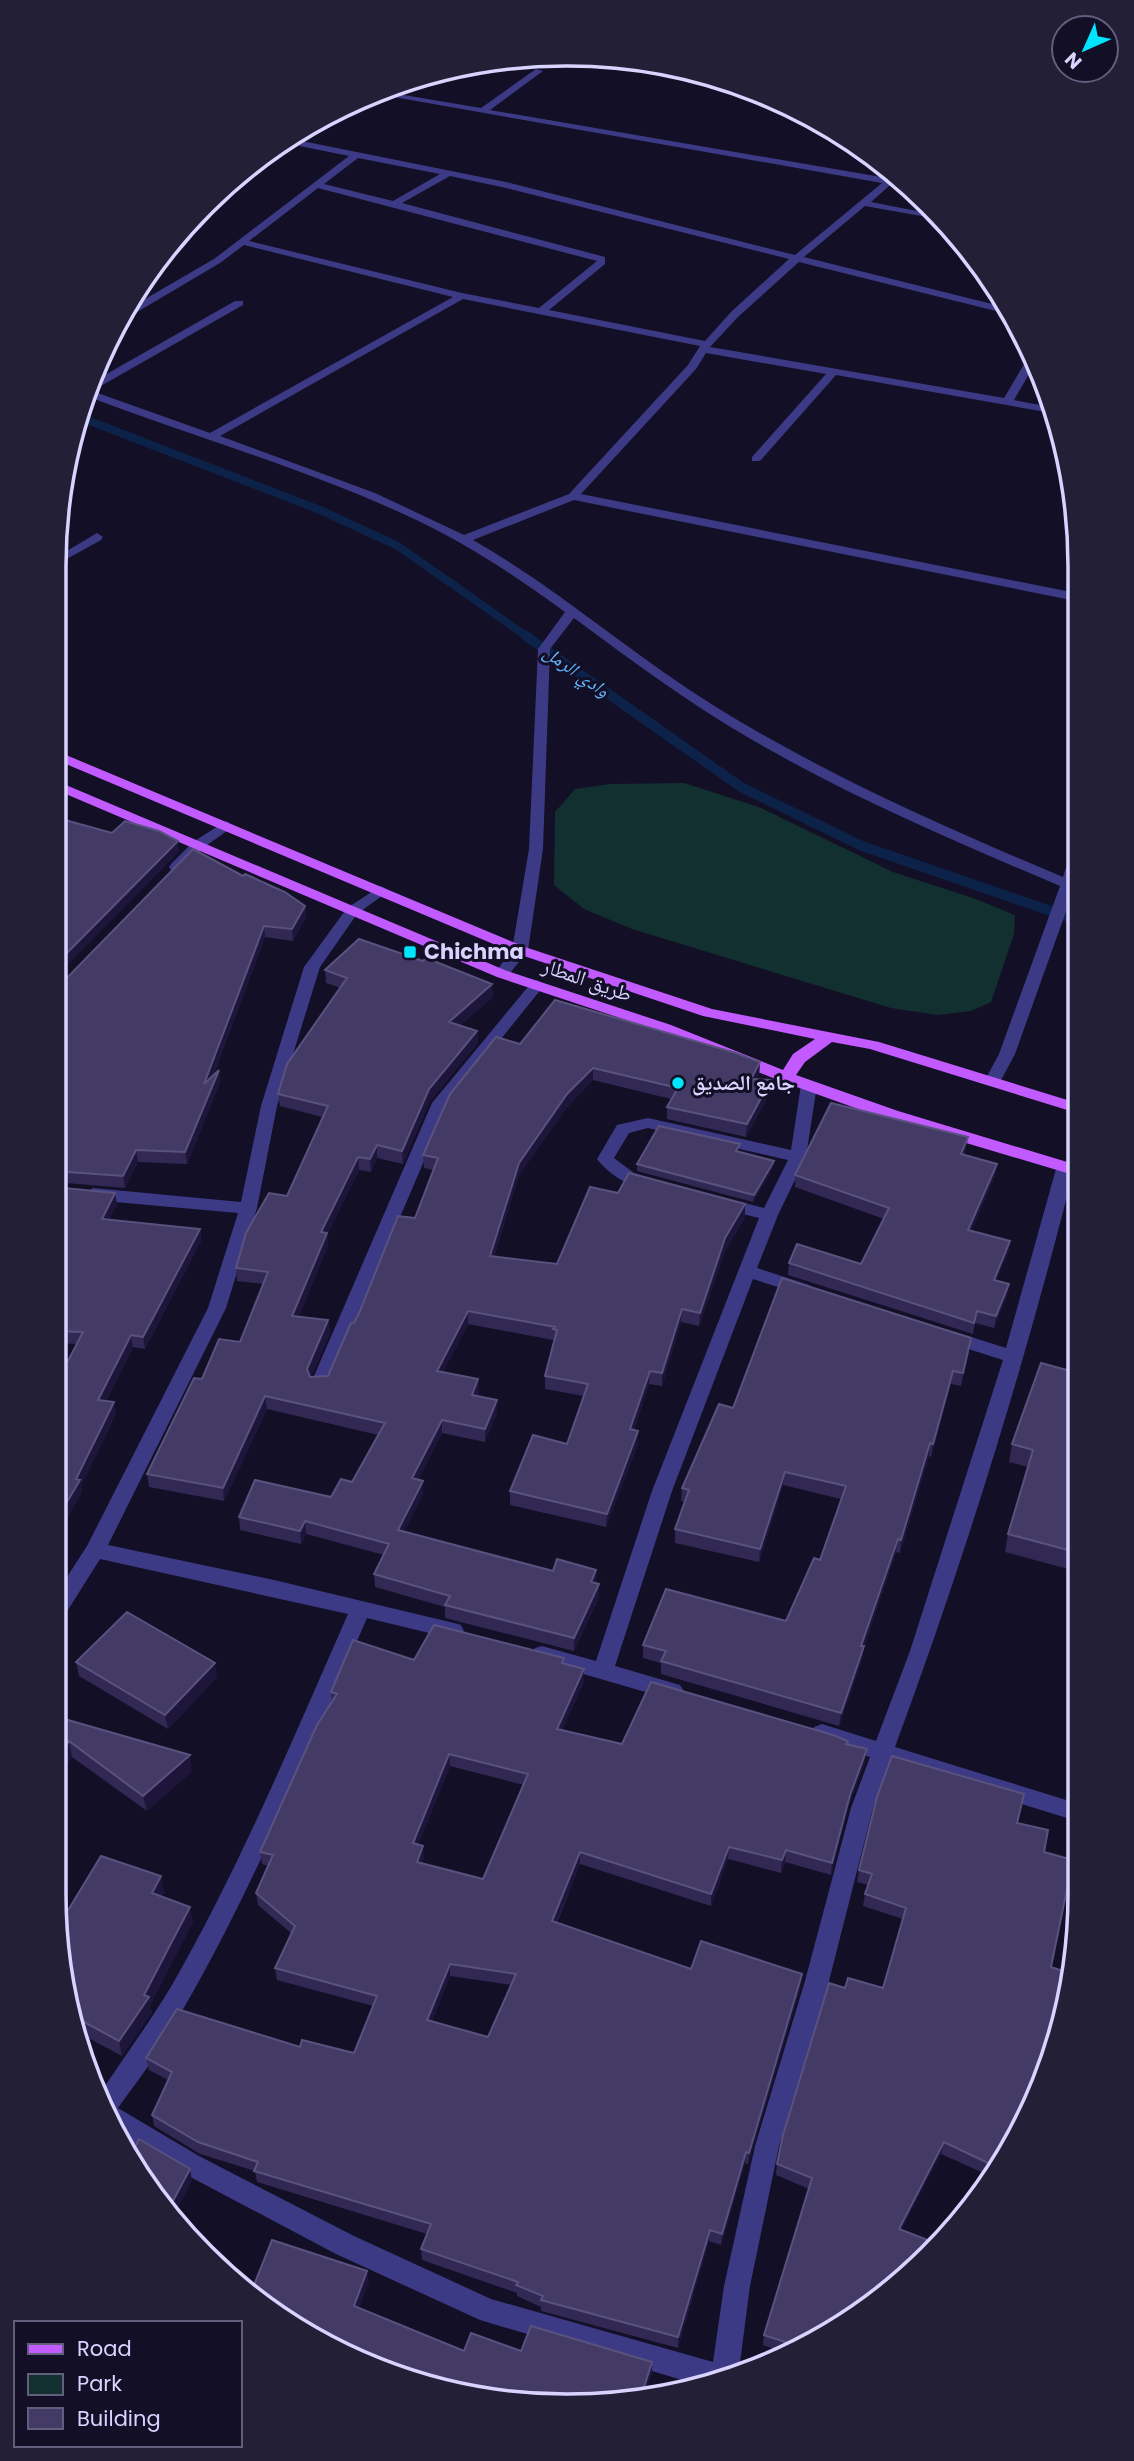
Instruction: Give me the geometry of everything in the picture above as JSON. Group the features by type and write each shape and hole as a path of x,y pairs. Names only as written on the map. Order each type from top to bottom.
{"main road":[{"name":"طريق المطار","path":"66,759 520,950 709,1013 831,1035 993,1080 1068,1105"},
{"name":"طريق المطار","path":"66,789 502,974 665,1028 809,1085 975,1142 1068,1169"},
{"path":"786,1077 799,1058 831,1035"}],"street":[{"path":"484,110 539,71"},
{"path":"398,96 880,177"},
{"path":"301,144 506,186 995,308"},
{"path":"141,305 217,261 356,155"},
{"path":"394,204 448,174"},
{"path":"464,540 573,496 692,367 704,347 794,258 887,183"},
{"path":"317,185 602,258 602,262 594,269 540,312"},
{"path":"862,203 922,214"},
{"path":"242,242 462,296 704,347 832,373 1042,408"},
{"path":"209,438 462,296"},
{"path":"102,382 239,303"},
{"path":"1007,402 1026,369"},
{"path":"757,459 832,373"},
{"path":"97,395 416,514 528,578 676,687 763,741 877,800 1068,884"},
{"path":"573,496 1068,595"},
{"path":"67,556 97,537"},
{"path":"502,974 520,950 536,849 544,649 573,610"},
{"path":"162,882 198,845 226,825"},
{"path":"66,1596 96,1550 217,1308 248,1209 269,1106 312,967 352,911 381,890"},
{"path":"993,1080 1007,1054 1068,899"},
{"path":"320,1383 384,1228 440,1104 537,985"},
{"path":"603,1671 662,1491 769,1215 797,1157 809,1085"},
{"path":"662,1187 628,1177 606,1158 623,1129 648,1123 797,1157"},
{"path":"726,2369 737,2286 767,2146 817,1982 862,1808 920,1651 1068,1180"},
{"path":"82,1193 248,1209"},
{"path":"709,1200 769,1215"},
{"path":"748,1271 814,1293"},
{"path":"933,1331 1013,1357"},
{"path":"96,1550 361,1608 470,1635"},
{"path":"110,2098 149,2044 200,1956 282,1787 361,1608"},
{"path":"523,1649 696,1697"},
{"path":"803,1728 883,1750 1068,1809"},
{"path":"123,2125 190,2164 345,2245 489,2311 708,2374"}],"green space":[{"path":"684,783 759,807 893,872 1015,915 1014,934 991,1002 971,1011 938,1015 891,1008 632,929 584,909 554,885 555,812 575,789 610,784"}],"building":[{"path":"66,820 112,833 125,821 159,831 178,841 66,954"},
{"path":"193,849 243,876 245,874 285,892 305,906 292,929 264,926 204,1084 219,1070 185,1152 136,1150 123,1176 66,1172 66,979"},
{"path":"359,939 423,961 426,958 492,984 449,1022 477,1031 429,1089 402,1151 377,1145 370,1159 358,1157 321,1232 327,1233 292,1316 328,1320 307,1369 310,1377 328,1376 351,1323 354,1323 360,1311 398,1216 415,1218 438,1158 423,1155 450,1094 496,1037 520,1044 555,1000 736,1053 760,1062 751,1079 771,1080 747,1124 667,1107 678,1088 593,1068 567,1094 519,1163 490,1256 557,1264 590,1187 618,1193 629,1173 745,1204 725,1238 700,1313 682,1309 662,1373 650,1371 630,1429 638,1431 607,1514 510,1491 533,1435 567,1444 588,1384 545,1376 557,1330 553,1329 555,1327 468,1311 437,1371 478,1379 472,1395 497,1400 485,1429 442,1420 412,1478 423,1481 398,1530 553,1571 557,1559 596,1570 591,1582 599,1584 574,1638 445,1605 450,1596 374,1574 389,1544 305,1521 300,1531 239,1517 255,1480 331,1497 341,1479 352,1482 385,1423 265,1396 223,1488 147,1474 194,1378 202,1379 219,1339 240,1342 268,1272 236,1268 246,1233 269,1193 287,1196 328,1106 278,1094 287,1064 347,978 325,970"},
{"path":"831,1103 968,1137 961,1154 997,1164 968,1230 1010,1241 994,1280 1009,1284 996,1316 977,1311 974,1323 789,1263 797,1244 861,1264 889,1208 795,1175"},
{"path":"659,1126 740,1144 736,1151 774,1161 754,1195 637,1164"},
{"path":"66,1188 115,1193 102,1219 200,1229 143,1337 131,1335 98,1400 114,1402 76,1479 80,1480 66,1504 66,1365 83,1332 66,1331"},
{"path":"782,1278 971,1338 963,1373 953,1371 933,1444 930,1443 901,1540 898,1539 841,1713 661,1661 666,1651 643,1645 666,1589 786,1621 814,1558 820,1560 846,1486 785,1472 760,1549 675,1529 689,1490 682,1488 719,1404 733,1408"},
{"path":"1041,1363 1068,1370 1068,1550 1008,1534 1033,1450 1012,1444"},
{"path":"127,1612 215,1663 165,1715 76,1662"},
{"path":"434,1625 564,1658 562,1663 584,1669 557,1729 622,1744 651,1682 833,1735 848,1741 846,1744 867,1749 850,1795 832,1863 786,1850 782,1860 729,1847 711,1894 580,1852 552,1921 691,1969 701,1941 802,1974 722,2234 710,2230 678,2337 541,2300 543,2296 516,2285 518,2282 421,2249 431,2224 254,2171 258,2162 198,2142 152,2115 172,2072 146,2058 177,2009 300,2047 302,2040 354,2053 377,1996 275,1968 295,1926 256,1893 273,1855 260,1852 317,1725 337,1694 331,1692 353,1640 414,1660","holes":["449,1754 528,1774 483,1879 417,1862 423,1846 413,1843","450,1964 516,1974 488,2037 427,2020"]},
{"path":"66,1719 190,1755 143,1796 69,1741 66,1746"},
{"path":"892,1756 1024,1794 1017,1823 1048,1830 1044,1852 1068,1859 1068,1884 1051,1967 1061,1970 1058,1992 1041,2055 1029,2086 988,2163 944,2142 899,2229 928,2240 872,2291 788,2343 764,2335 812,2178 777,2164 783,2135 829,1983 845,1988 848,1978 883,1988 906,1908 865,1894 872,1874 859,1870 877,1797"},
{"path":"101,1856 161,1876 152,1893 190,1907 144,1995 149,1997 119,2041 83,2022 71,1959 67,1912"},
{"path":"139,2139 190,2169 172,2202 151,2172 136,2147"},
{"path":"272,2240 367,2271 354,2306 464,2351 471,2333 521,2351 531,2326 652,2362 644,2388 632,2390 534,2393 469,2385 406,2368 346,2343 289,2310 254,2284"}],"waterway":[{"name":"وادي الرمل","path":"89,421 320,510 398,546 529,638"},
{"name":"وادي الرمل","path":"526,636 741,787 862,846 1068,917"}],"place":[{"name":"Chichma","path":"410,952"},
{"name":"جامع الصديق","path":"678,1083"}]}
